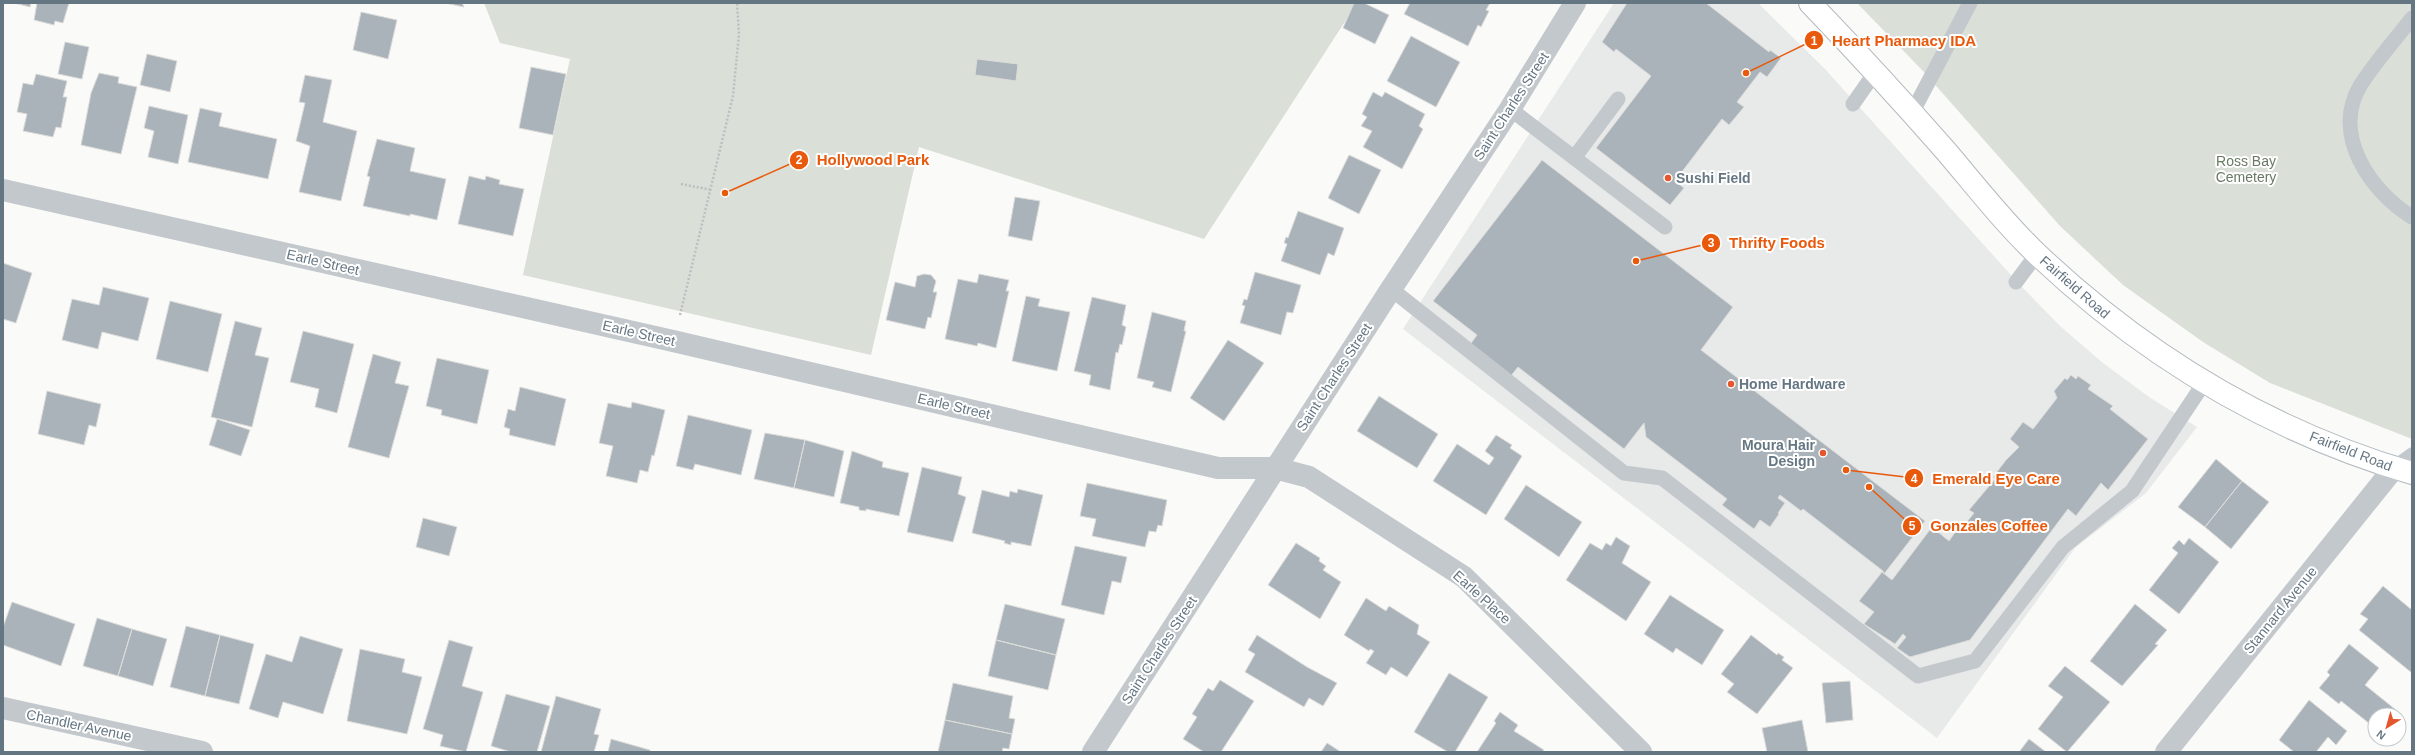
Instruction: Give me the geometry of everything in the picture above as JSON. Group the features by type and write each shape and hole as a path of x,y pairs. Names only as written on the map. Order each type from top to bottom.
{"street":[{"name":"Saint Charles Street","path":"1093,752 1391,289 1510,109 1575,3"},
{"name":"Fairfield Road","path":"1810,3 1876,71 2037,254 2090,302 2154,351 2204,384 2266,417 2334,446 2403,471"},
{"name":"Earle Street","path":"3,190 673,341 1218,468 1275,468"},
{"name":"Earle Place","path":"1275,468 1309,477 1464,577 1641,752"},
{"name":"Stannard Avenue","path":"2166,752 2403,471"},
{"name":"Chandler Avenue","path":"3,708 202,752"}],"lane":[{"path":"1912,113 1970,3"},
{"path":"2412,18 2360,87 2351,112 2352,136 2358,159 2369,179 2384,196 2412,218"},
{"path":"1852,104 1876,71"},
{"path":"1574,158 1618,99"},
{"path":"1510,109 1665,227"},
{"path":"2016,282 2037,254"},
{"path":"1391,289 1624,472 1662,478 1918,676 1975,661 2063,547 2132,491 2204,384"},
{"path":"2403,471 2412,455"}],"path":[{"path":"673,341 712,190 733,96 739,34 737,3"},
{"path":"681,184 712,190"}],"shaded area":[{"path":"1614,3 1758,3 1825,69 2020,285 2060,326 2103,363 2149,397 2197,427 2146,493 2075,548 1937,738 1403,329"}],"green space":[{"path":"484,3 1357,3 1204,239 919,147 871,355 523,275 570,59 500,43"},
{"name":"Ross Bay Cemetery","path":"1857,3 2412,3 2412,439 2270,383 2203,342 2123,285 2060,226 1922,70"}],"building":[{"path":"14,3 31,3 30,7"},
{"path":"37,3 69,3 63,23 55,21 54,25 34,20"},
{"path":"445,3 462,3 464,7"},
{"path":"1354,3 1364,3 1389,15 1375,44 1343,28"},
{"path":"1410,3 1490,3 1486,10 1489,11 1481,27 1478,25 1468,46 1404,14"},
{"path":"1627,3 1706,3 1769,52 1770,50 1781,58 1767,77 1760,72 1737,102 1744,107 1729,125 1722,119 1675,181 1684,188 1670,205 1596,148 1651,76 1616,49 1614,52 1602,42"},
{"path":"361,12 397,20 388,59 353,50"},
{"path":"1411,36 1460,62 1436,107 1387,81"},
{"path":"65,42 89,47 82,79 58,74"},
{"path":"147,54 177,61 170,92 140,85"},
{"path":"977,59 1018,64 1016,81 975,75"},
{"path":"531,67 566,74 553,135 519,128"},
{"path":"99,73 119,77 118,83 137,87 121,154 81,145 91,93"},
{"path":"36,74 67,81 63,97 67,97 61,128 56,127 53,137 23,131 27,114 17,112 23,83 33,85"},
{"path":"305,75 332,80 323,122 357,131 341,201 299,192 310,146 296,141 305,103 299,102"},
{"path":"1373,92 1382,97 1385,92 1425,114 1419,126 1423,129 1402,169 1363,147 1372,131 1361,126 1367,117 1362,114"},
{"path":"149,106 188,115 178,164 148,157 154,131 144,128"},
{"path":"200,108 222,113 219,126 277,139 268,179 188,162"},
{"path":"377,139 415,148 410,171 446,179 437,220 363,206 370,177 367,176"},
{"path":"1349,155 1381,170 1359,214 1328,198"},
{"path":"1542,160 1733,307 1701,350 1925,521 1884,574 1883,571 1803,509 1801,511 1780,495 1778,498 1785,503 1770,527 1760,520 1754,529 1722,505 1727,499 1646,437 1644,423 1624,449 1518,367 1510,377 1469,346 1477,335 1433,301"},
{"path":"469,176 485,180 486,176 500,180 499,184 524,189 513,236 458,224"},
{"path":"1015,197 1040,201 1032,241 1008,236"},
{"path":"1298,211 1344,228 1334,256 1328,253 1320,275 1281,261 1287,244 1284,243 1286,237 1288,238"},
{"path":"3,263 32,273 16,323 3,319"},
{"path":"1255,272 1301,285 1293,313 1287,312 1281,335 1240,323 1245,306 1242,305 1244,299 1247,300"},
{"path":"924,274 931,275 936,281 933,292 937,292 931,318 928,317 925,329 886,320 895,282 915,287 917,276"},
{"path":"979,274 1009,280 1006,291 1009,291 996,348 978,343 977,346 945,339 958,279 977,283"},
{"path":"103,287 149,298 138,341 102,332 98,349 62,340 72,299 99,305"},
{"path":"1026,296 1040,299 1038,306 1070,312 1057,371 1012,361"},
{"path":"1092,297 1126,305 1122,325 1126,327 1122,345 1120,344 1118,353 1116,352 1110,390 1089,385 1091,375 1074,371"},
{"path":"170,301 222,314 208,372 156,359"},
{"path":"1152,312 1186,321 1184,331 1186,331 1171,392 1152,387 1154,382 1137,378"},
{"path":"235,321 262,328 255,355 269,358 252,427 211,417"},
{"path":"303,331 354,344 337,413 315,407 319,389 290,382"},
{"path":"1228,340 1264,363 1224,421 1190,398"},
{"path":"373,354 401,362 395,383 409,386 389,458 348,447"},
{"path":"437,358 489,370 477,424 441,415 442,410 426,406"},
{"path":"2071,375 2076,379 2078,376 2091,385 2088,389 2113,406 2110,409 2148,439 2108,490 2101,483 2076,516 2068,509 1970,640 1910,657 1897,648 1906,637 1903,634 1895,644 1864,624 1874,612 1859,601 1882,572 1892,580 1932,527 1949,541 1958,528 1962,528 1974,513 1969,510 1995,479 1993,477 2006,460 2019,447 2010,439 2023,422 2033,429 2057,398 2054,391 2065,378 2067,380"},
{"path":"520,387 566,399 555,446 509,435 510,429 504,427 508,409 515,411"},
{"path":"47,391 101,404 96,427 89,425 84,445 38,434"},
{"path":"1379,396 1438,434 1417,468 1357,431"},
{"path":"632,402 665,410 654,456 652,455 648,472 640,470 637,483 606,476 613,446 599,443 608,403 631,408"},
{"path":"688,415 752,430 741,475 695,464 693,470 676,466"},
{"path":"217,419 250,430 241,456 209,445"},
{"path":"765,433 805,440 794,488 754,479"},
{"path":"1496,435 1512,445 1510,448 1522,456 1486,515 1433,481 1457,444 1489,465 1494,458 1485,451"},
{"path":"805,440 844,451 834,497 794,488"},
{"path":"852,451 883,462 882,467 909,473 899,516 866,509 866,511 859,510 859,507 840,503"},
{"path":"2216,459 2242,481 2205,527 2178,507"},
{"path":"922,467 962,477 958,494 966,497 953,542 907,532"},
{"path":"2242,481 2269,502 2231,549 2205,527"},
{"path":"1087,483 1167,500 1162,526 1158,525 1156,532 1149,531 1145,547 1092,536 1096,519 1080,516"},
{"path":"1526,485 1582,522 1559,557 1504,519"},
{"path":"1018,489 1043,495 1031,546 1011,542 1011,545 1004,543 1005,541 972,533 982,490 1009,497 1010,491 1017,493"},
{"path":"423,518 457,527 449,556 416,547"},
{"path":"1616,537 1630,546 1622,563 1651,582 1626,621 1566,580 1590,543 1602,550 1606,543 1611,546"},
{"path":"2189,538 2219,562 2179,614 2149,590 2178,553 2172,548 2179,540 2184,545"},
{"path":"1296,543 1320,558 1319,561 1326,566 1323,570 1341,582 1320,619 1268,585"},
{"path":"1075,546 1127,557 1121,583 1112,581 1104,615 1061,605"},
{"path":"2383,586 2412,610 2412,673 2359,630 2368,619 2360,614"},
{"path":"1670,595 1724,630 1702,665 1676,648 1673,653 1644,634"},
{"path":"1366,598 1386,611 1389,606 1419,625 1417,634 1430,642 1407,677 1391,667 1386,675 1366,663 1374,651 1370,649 1369,651 1344,635"},
{"path":"12,602 75,624 61,666 3,645 3,627"},
{"path":"1005,604 1065,619 1056,655 996,640"},
{"path":"2135,604 2167,630 2155,644 2158,645 2122,686 2090,661"},
{"path":"97,618 132,629 118,676 83,666"},
{"path":"186,626 220,635 205,696 170,687"},
{"path":"132,629 167,639 153,686 118,676"},
{"path":"220,635 254,644 239,704 205,696"},
{"path":"1257,635 1307,667 1337,683 1323,706 1309,698 1304,707 1245,672 1255,654 1248,650"},
{"path":"1751,635 1777,655 1778,653 1784,657 1782,660 1793,668 1757,714 1727,692 1734,684 1721,674"},
{"path":"300,636 343,649 323,714 283,702 278,718 249,709 266,654 292,662"},
{"path":"449,640 473,647 462,686 483,692 466,752 440,746 443,735 423,729"},
{"path":"996,640 1056,655 1048,690 988,676"},
{"path":"2349,644 2379,668 2365,685 2392,707 2367,707 2367,722 2341,701 2339,704 2319,688 2330,675 2327,672"},
{"path":"360,649 405,659 402,672 422,677 407,734 347,721"},
{"path":"2065,666 2110,702 2067,752 2038,729 2063,697 2048,686"},
{"path":"1449,673 1488,697 1455,752 1448,752 1414,732"},
{"path":"1220,680 1254,701 1221,752 1204,752 1183,739 1197,717 1192,714 1208,688 1213,691"},
{"path":"1850,681 1853,720 1826,723 1822,683"},
{"path":"953,683 1013,696 1009,718 1015,719 1012,734 945,720"},
{"path":"506,694 550,706 537,752 511,752 491,746"},
{"path":"556,696 601,709 594,734 599,735 594,752 541,752"},
{"path":"2309,700 2347,731 2336,745 2328,737 2316,752 2294,752 2279,740"},
{"path":"1500,712 1518,725 1514,731 1544,750 1542,752 1477,752 1496,723 1494,721"},
{"path":"945,720 1012,734 1009,749 1003,748 1002,752 938,752"},
{"path":"1802,720 1808,752 1767,752 1762,728"},
{"path":"611,739 650,750 650,752 608,752"},
{"path":"2029,739 2046,752 2019,752"},
{"path":"1327,743 1341,752 1321,752"}],"place":[{"name":"Heart Pharmacy IDA","path":"1746,73"},
{"name":"Sushi Field","path":"1668,178"},
{"name":"Hollywood Park","path":"725,193"},
{"name":"Thrifty Foods","path":"1636,261"},
{"name":"Home Hardware","path":"1731,384"},
{"name":"Moura Hair Design","path":"1823,453"},
{"name":"Emerald Eye Care","path":"1846,470"},
{"name":"Gonzales Coffee","path":"1869,487"}]}
